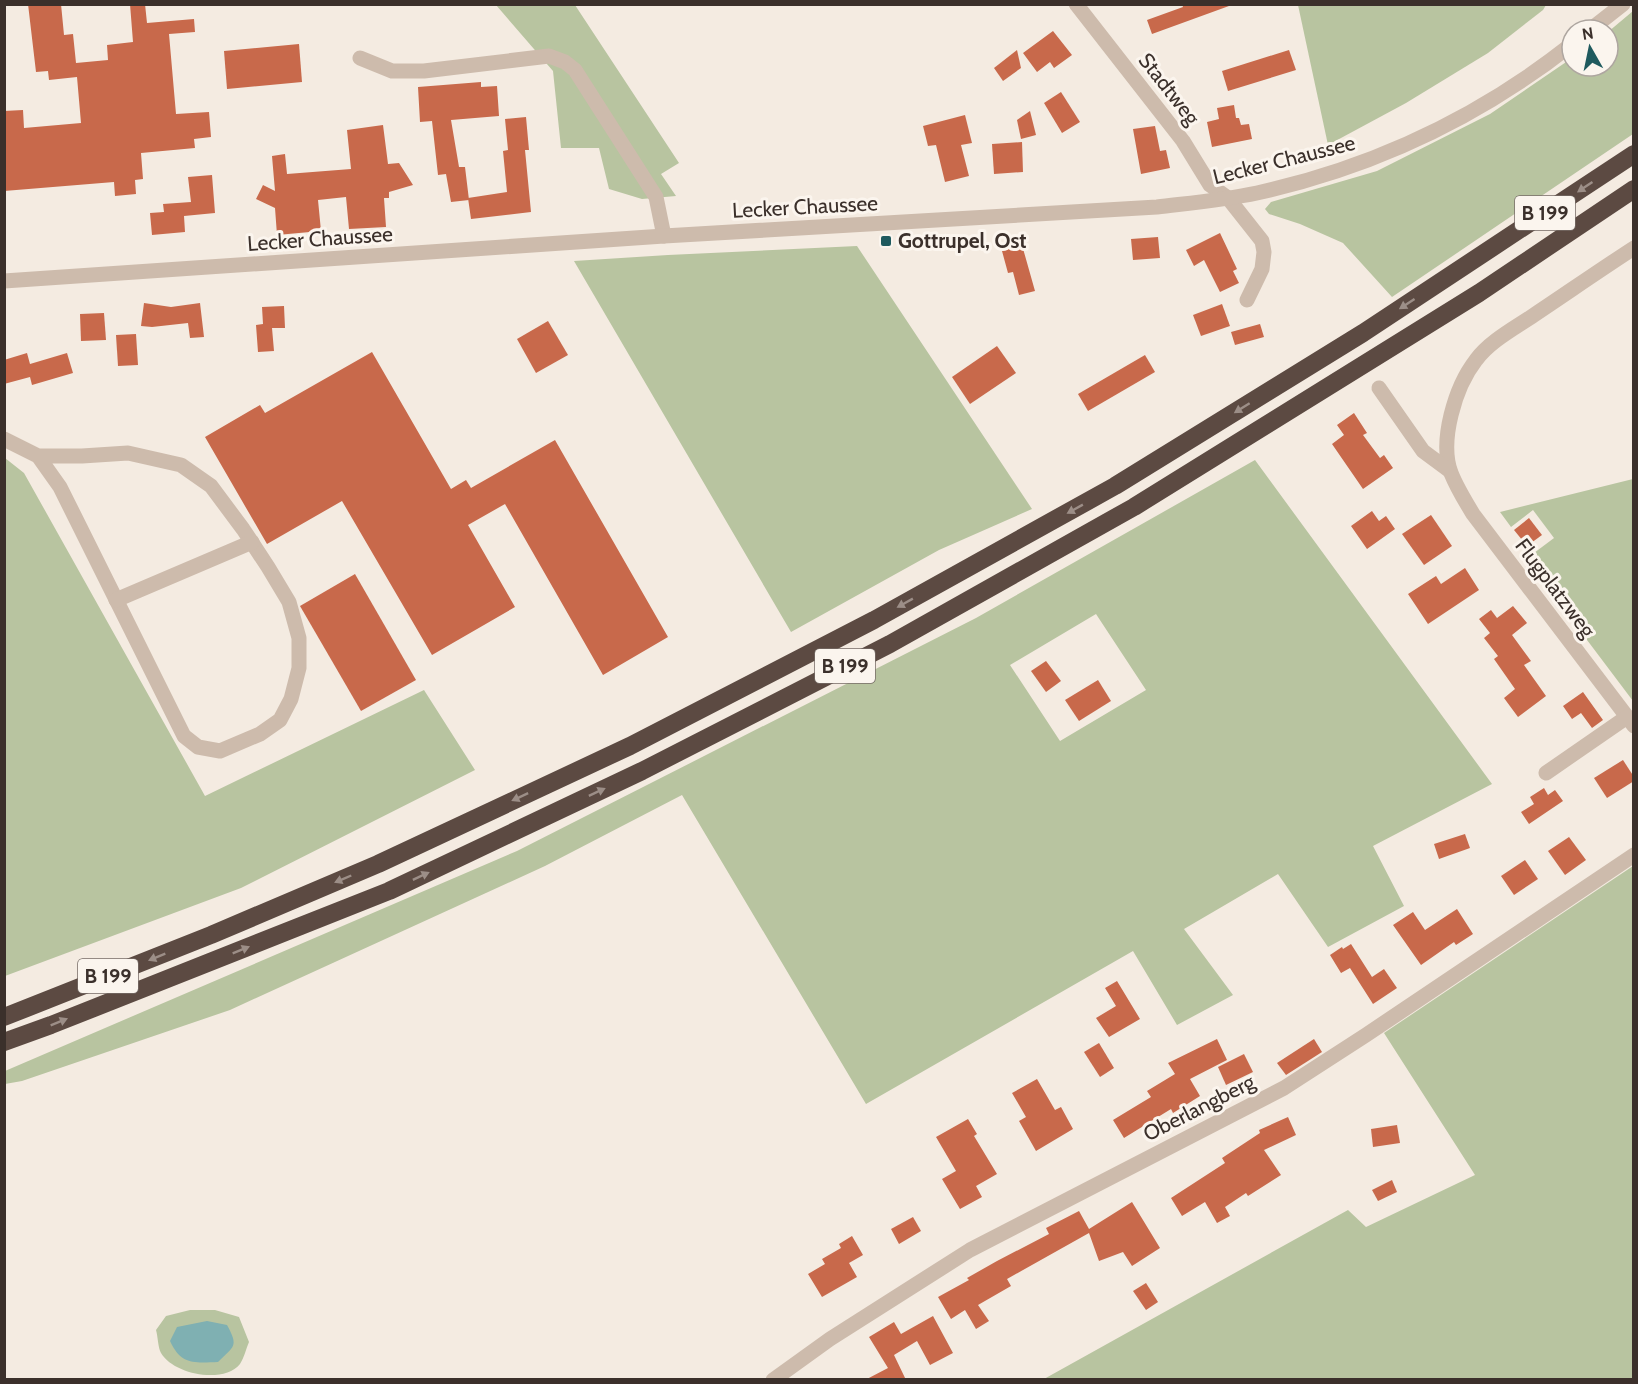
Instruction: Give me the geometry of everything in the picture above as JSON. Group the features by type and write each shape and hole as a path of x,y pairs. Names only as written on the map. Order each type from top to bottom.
{"highway":[{"name":"B 199","path":"4,1017 211,935 378,864 630,746 874,620 1115,486 1363,333 1634,154"},
{"name":"B 199","path":"4,1042 51,1026 389,891 642,771 890,644 1134,507 1479,293 1634,189"}],"street":[{"name":"Stadtweg","path":"1076,4 1183,141 1210,185 1228,198 1262,241 1264,252 1262,269 1247,300"},
{"path":"1605,18 1623,4"},
{"name":"Lecker Chaussee","path":"4,281 663,236 1157,207 1228,198 1257,193 1338,172 1387,154 1430,134 1537,72 1560,54"},
{"path":"360,58 392,71 424,71 549,56 565,62 575,70 656,197 663,236"},
{"name":"Flugplatzweg","path":"1630,722 1473,514 1450,471 1448,440 1451,412 1463,380 1477,358 1499,339 1634,248"},
{"name":"Flugplatzweg","path":"1379,388 1423,451 1450,471"},
{"path":"4,439 38,456 128,453 181,465 211,486 252,542 289,602 299,638 299,668 291,699 280,720 260,734 220,751 198,747 184,736 60,487 38,456"},
{"path":"116,600 252,542"},
{"path":"1546,773 1630,722"},
{"name":"Oberlangberg","path":"773,1380 830,1339 970,1250 1284,1088 1634,855"}],"green space":[{"path":"1298,4 1546,5 1543,10 1488,53 1406,103 1328,145"},
{"path":"496,5 575,5 679,163 661,174 676,196 642,199 609,189 599,148 561,148 553,71"},
{"path":"1633,11 1633,134 1392,297 1343,243 1300,224 1269,214 1265,209 1271,202 1377,171 1490,114 1560,66 1560,78 1620,78 1620,22"},
{"path":"857,246 1032,509 939,550 791,632 574,261"},
{"path":"5,458 24,473 205,796 424,690 475,770 241,888 5,976"},
{"path":"1255,460 1492,784 1373,846 1404,906 1328,947 1278,874 1184,929 1233,995 1177,1025 1133,951 866,1104 682,795 545,866 230,1010 22,1081 5,1084 5,1071 517,851 976,618","holes":["1096,614 1146,690 1060,741 1010,665"]},
{"path":"1634,479 1633,701 1526,559 1554,538 1533,510 1511,527 1500,512"},
{"path":"1633,866 1633,1379 1044,1379 1348,1210 1366,1227 1475,1175 1384,1033"},
{"path":"190,1310 215,1310 239,1317 249,1342 240,1364 233,1370 223,1374 199,1374 177,1367 167,1361 161,1353 156,1330 166,1316"}],"water":[{"path":"207,1321 227,1325 234,1342 231,1349 218,1362 189,1361 179,1355 170,1341 177,1327"}],"building":[{"path":"28,4 61,4 64,35 73,34 76,63 108,60 107,45 133,42 130,4 145,4 147,23 194,19 195,32 169,34 176,114 209,112 211,137 194,139 195,148 141,153 143,179 135,180 136,194 115,196 114,182 4,191 4,111 23,110 24,128 81,123 77,77 49,80 48,71 36,72"},
{"path":"1182,4 1229,4 1229,6 1152,34 1147,20 1183,7"},
{"path":"1053,31 1072,55 1054,68 1050,62 1037,72 1023,53"},
{"path":"299,44 302,82 227,89 224,51"},
{"path":"1017,50 1021,68 1003,81 994,68"},
{"path":"1289,50 1296,70 1228,91 1222,71"},
{"path":"481,82 481,87 497,86 499,116 451,120 459,167 465,167 469,200 451,202 446,174 438,175 432,121 420,122 418,87"},
{"path":"1061,92 1080,122 1062,133 1044,103"},
{"path":"1234,105 1236,118 1239,118 1241,125 1249,124 1252,139 1212,147 1207,122 1219,119 1217,108"},
{"path":"1030,111 1036,135 1021,139 1017,120"},
{"path":"965,115 972,143 961,145 969,176 945,182 936,145 928,146 923,126"},
{"path":"526,117 529,150 525,150 531,212 471,219 468,198 507,192 503,151 508,150 505,119"},
{"path":"383,125 388,164 399,163 413,185 389,192 389,198 384,198 386,227 349,229 346,197 318,200 321,231 277,235 275,208 256,199 263,185 275,191 272,156 285,154 287,174 351,169 347,130"},
{"path":"1155,126 1160,151 1166,150 1170,168 1141,174 1133,129"},
{"path":"1022,142 1023,172 994,174 992,144"},
{"path":"212,175 215,213 184,216 185,232 152,235 150,213 164,212 163,204 191,202 188,177"},
{"path":"1220,233 1237,269 1233,271 1239,283 1220,292 1204,260 1194,266 1186,250"},
{"path":"1158,237 1160,258 1133,260 1131,239"},
{"path":"1022,245 1035,291 1019,295 1013,272 1008,273 1002,251"},
{"path":"144,303 171,307 200,303 204,337 190,338 188,323 141,326"},
{"path":"1222,304 1230,326 1201,336 1193,315"},
{"path":"284,306 285,328 272,328 274,351 258,352 256,325 263,324 262,307"},
{"path":"104,313 106,340 81,341 80,314"},
{"path":"548,321 568,355 536,373 517,339"},
{"path":"1260,324 1264,337 1235,345 1231,332"},
{"path":"136,334 138,365 118,366 116,335"},
{"path":"997,346 1016,373 970,404 952,377"},
{"path":"372,352 451,489 466,480 471,488 555,440 668,637 603,675 505,504 468,525 515,607 432,655 342,501 267,544 205,437 260,405 265,413"},
{"path":"27,353 30,364 67,353 73,373 32,385 30,377 4,384 4,360"},
{"path":"1145,355 1155,372 1088,411 1078,394"},
{"path":"1354,413 1367,433 1363,435 1380,458 1384,455 1393,468 1363,489 1332,444 1344,435 1337,425"},
{"path":"1372,511 1379,521 1386,516 1395,529 1367,549 1351,526"},
{"path":"1431,515 1452,546 1424,565 1402,534"},
{"path":"1529,518 1542,535 1527,546 1514,530"},
{"path":"1465,568 1479,590 1428,624 1408,594 1436,576 1441,584"},
{"path":"355,574 416,680 361,711 300,606"},
{"path":"1513,606 1527,623 1512,635 1531,661 1524,665 1546,696 1518,717 1504,698 1515,689 1494,659 1498,656 1484,638 1490,633 1479,619 1491,610 1497,618"},
{"path":"1046,661 1061,681 1046,692 1031,671"},
{"path":"1098,680 1111,701 1079,721 1065,700"},
{"path":"1583,692 1603,720 1592,728 1581,713 1572,719 1563,706"},
{"path":"1623,760 1634,777 1634,781 1607,798 1594,778"},
{"path":"1544,788 1548,795 1555,790 1563,801 1529,824 1521,812 1534,804 1530,797"},
{"path":"1465,834 1470,848 1439,859 1434,844"},
{"path":"1569,837 1586,860 1565,875 1548,851"},
{"path":"1525,860 1538,879 1514,895 1501,876"},
{"path":"1457,909 1473,934 1456,945 1454,942 1421,965 1393,925 1413,912 1425,930"},
{"path":"1351,944 1372,977 1384,969 1397,988 1373,1004 1350,968 1341,973 1330,955"},
{"path":"1117,981 1140,1019 1109,1037 1096,1018 1116,1006 1105,988"},
{"path":"1217,1039 1227,1060 1190,1079 1200,1096 1173,1113 1171,1109 1124,1138 1113,1120 1151,1097 1147,1091 1175,1074 1168,1063"},
{"path":"1314,1039 1322,1052 1286,1075 1277,1063"},
{"path":"1099,1043 1114,1068 1100,1077 1084,1052"},
{"path":"1244,1054 1253,1072 1226,1085 1218,1067"},
{"path":"1037,1079 1055,1110 1061,1107 1073,1129 1036,1151 1019,1121 1026,1117 1012,1093"},
{"path":"1288,1117 1296,1135 1264,1150 1281,1175 1248,1196 1246,1193 1225,1207 1230,1216 1217,1223 1205,1202 1182,1216 1171,1198 1225,1163 1222,1158 1260,1133 1259,1130"},
{"path":"968,1119 977,1134 974,1136 997,1174 976,1186 982,1197 960,1209 942,1179 956,1171 936,1137"},
{"path":"1397,1125 1400,1143 1373,1147 1371,1129"},
{"path":"1392,1180 1397,1192 1378,1201 1372,1190"},
{"path":"1132,1202 1160,1248 1132,1266 1123,1252 1099,1261 1089,1233 1007,1279 1011,1286 978,1305 989,1321 976,1329 965,1310 951,1319 938,1297 969,1280 967,1278 1049,1234 1046,1228 1079,1211 1089,1229"},
{"path":"913,1217 921,1231 899,1244 891,1229"},
{"path":"852,1236 863,1255 849,1263 857,1277 822,1297 808,1274 825,1264 822,1259 841,1248 839,1244"},
{"path":"1146,1283 1158,1302 1146,1310 1133,1291"},
{"path":"933,1316 953,1353 930,1365 917,1341 894,1355 906,1380 865,1380 888,1368 869,1337 894,1322 901,1334"}],"place":[{"name":"Gottrupel, Ost","path":"886,241"}]}
